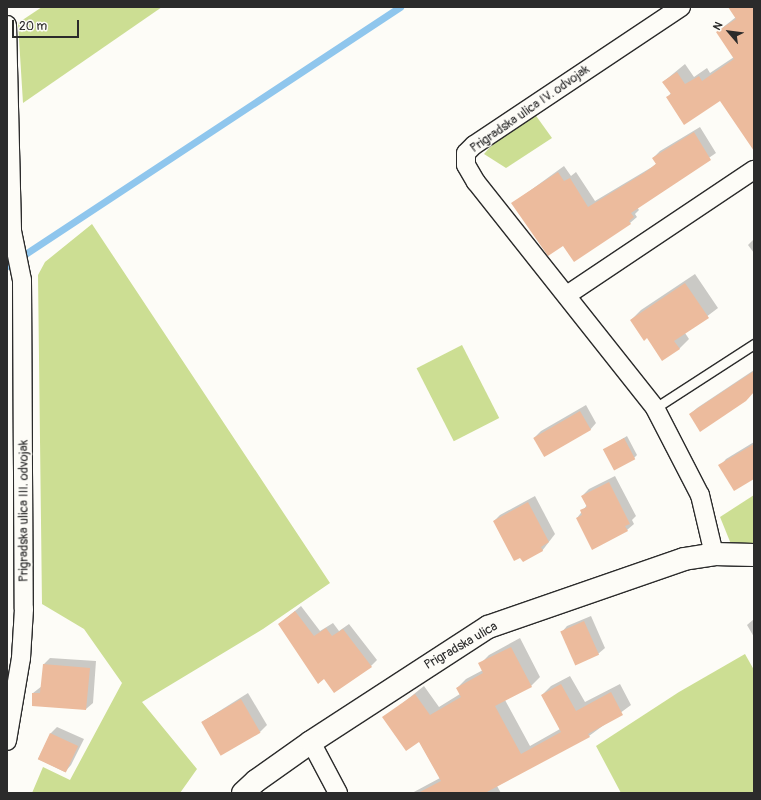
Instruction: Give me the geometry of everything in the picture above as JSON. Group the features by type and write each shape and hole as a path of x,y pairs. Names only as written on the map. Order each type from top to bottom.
{"main road":[{"name":"Prigradska ulica","path":"243,793 256,781 311,742 488,627 667,564 698,555 754,555"}],"street":[{"name":"Prigradska ulica IV. odvojak","path":"681,7 474,145 466,153 466,165 476,182 568,295 655,408 700,495 714,554"},
{"name":"Prigradska ulica III. odvojak","path":"7,25 12,237 22,280 24,609 21,658 7,740"},
{"path":"568,295 754,170"},
{"path":"311,742 338,793"}],"lane":[{"path":"655,408 754,344"}],"green space":[{"path":"42,7 162,7 23,103 18,23"},
{"path":"534,113 552,138 506,168 484,154 497,139"},
{"path":"92,224 330,583 263,629 142,702 197,769 180,793 32,793 43,767 70,780 122,683 84,629 42,604 38,275 45,262"},
{"path":"462,345 499,418 454,441 417,368"},
{"path":"754,495 754,544 731,544 720,517"},
{"path":"745,654 754,670 754,793 621,793 596,746 679,692"}],"building":[{"path":"728,7 754,7 754,151 720,101 684,125 666,97 671,94 662,82 677,72 685,84 699,76 702,81 734,59 716,32 736,19"},
{"path":"694,132 711,160 631,213 634,217 629,221 631,224 574,262 563,246 548,256 511,203 558,172 564,181 570,178 588,207 644,173 656,164 652,158"},
{"path":"685,283 709,318 674,341 680,349 662,361 647,338 644,341 630,320"},
{"path":"754,371 754,392 746,401 700,432 689,414"},
{"path":"580,411 591,430 544,457 533,438"},
{"path":"624,438 635,459 614,470 603,449"},
{"path":"754,444 754,479 734,491 718,465"},
{"path":"609,482 630,524 625,526 628,531 592,550 576,518 582,515 580,510 587,507 581,496"},
{"path":"528,502 549,542 541,547 543,551 523,562 520,558 514,561 493,521"},
{"path":"295,611 314,636 326,628 332,636 343,629 372,667 334,693 324,679 318,684 278,624"},
{"path":"584,621 599,655 575,665 560,632"},
{"path":"511,647 532,687 495,706 521,754 561,732 541,695 561,684 576,711 611,692 623,715 588,734 590,737 485,793 418,793 441,781 419,742 406,751 382,717 415,694 430,715 461,697 456,688 483,673 478,663"},
{"path":"43,664 90,668 86,710 32,706 32,693 40,693"},
{"path":"241,699 260,733 221,756 201,722"},
{"path":"50,733 78,746 66,772 38,759"}],"waterway":[{"path":"7,266 400,7"}]}
